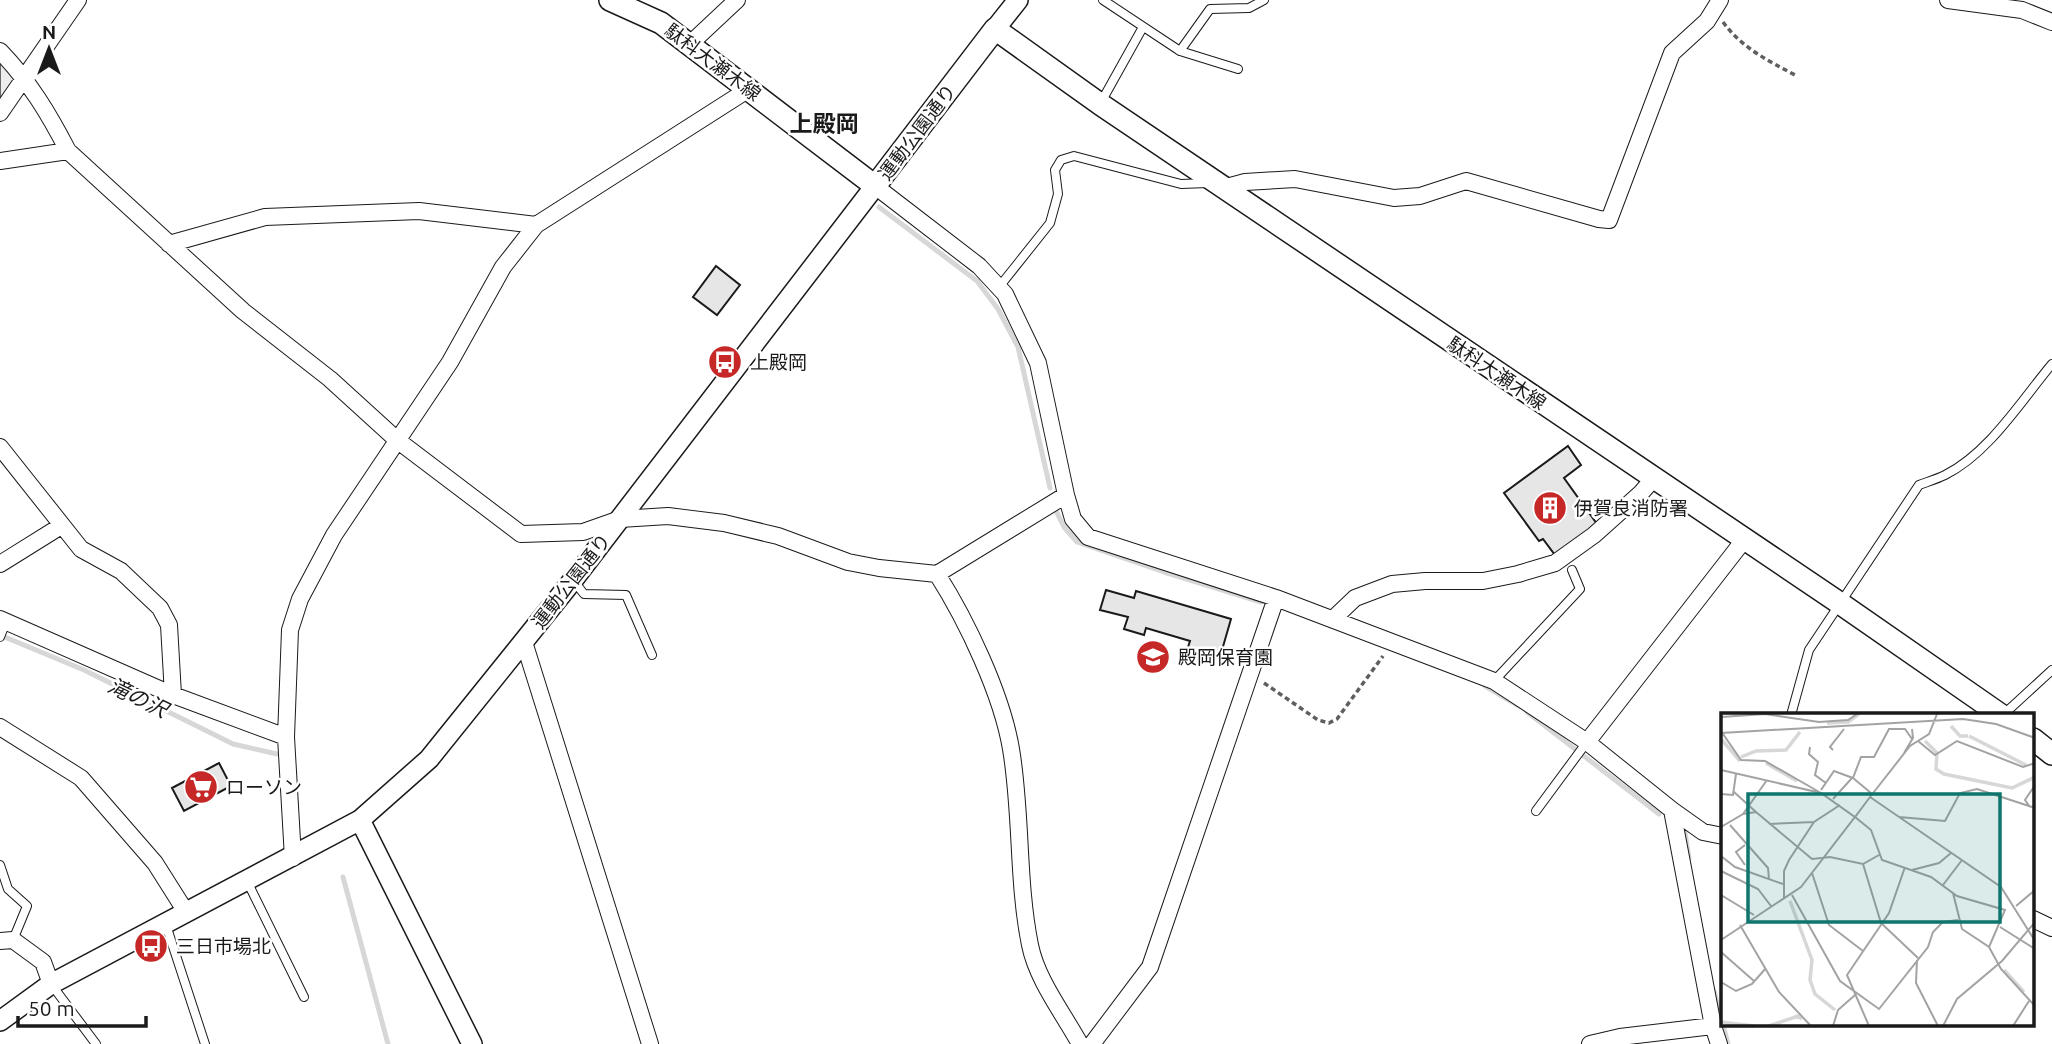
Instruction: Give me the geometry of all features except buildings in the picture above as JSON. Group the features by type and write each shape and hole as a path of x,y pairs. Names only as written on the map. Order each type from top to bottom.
{"main road":[{"name":"駄科大瀬木線","path":"610,0 661,23 875,186"},
{"name":"駄科大瀬木線","path":"995,29 1100,104 1999,713"},
{"name":"運動公園通り","path":"875,186 995,29"},
{"path":"2035,741 2052,754"}],"street":[{"path":"0,113 78,0"},
{"path":"690,44 737,0"},
{"name":"運動公園通り","path":"995,29 1018,0"},
{"path":"1219,185 1294,179 1394,198 1420,196 1466,181 1609,220 1672,53 1707,21 1720,0"},
{"path":"1948,0 2025,5 2052,22"},
{"path":"0,51 50,114 68,150 169,244 243,312 330,379 397,440 521,534 583,533 620,519 668,516 724,523 778,536 848,562 937,574 1066,495"},
{"path":"293,858 286,737 290,630 300,598 334,535 450,362 503,267 536,225 749,89"},
{"path":"0,161 68,150"},
{"path":"875,186 979,266 1005,294 1038,363 1066,495 1073,519 1088,537 1276,598 1494,681 1586,744 1703,832 1721,836"},
{"name":"運動公園通り","path":"0,1021 51,984 165,922 293,858 360,820 429,760 573,580 875,186"},
{"path":"169,244 265,217 419,211 536,225"},
{"path":"0,447 81,550 121,571 160,608 169,625 173,695"},
{"path":"1333,619 1355,598 1392,584 1483,581 1555,563 1594,535 1654,478"},
{"path":"0,564 61,526"},
{"path":"1586,744 1744,540"},
{"path":"937,574 958,608 997,698 1011,749 1030,946 1043,978 1080,1044"},
{"path":"1092,1044 1150,967 1276,598"},
{"path":"2,627 286,737"},
{"path":"524,642 650,1044"},
{"path":"0,727 81,778 155,863 186,912"},
{"path":"1672,810 1713,1026 1719,1044"},
{"path":"360,820 472,1044"},
{"path":"2035,920 2052,928"},
{"path":"7,941 43,962 51,984"},
{"path":"1590,1044 1620,1037 1713,1026"}],"lane":[{"path":"1103,0 1180,51 1238,69"},
{"path":"1180,51 1210,9 1249,8 1264,0"},
{"path":"1100,104 1143,27"},
{"path":"999,287 1050,223 1058,194 1055,170 1060,160 1074,156 1181,184 1219,185"},
{"path":"1792,713 1810,650 1919,485 1944,475 1969,459 1994,435 2052,364"},
{"path":"1494,681 1580,589 1572,570"},
{"path":"573,580 584,594 626,595 652,656"},
{"path":"2004,713 2052,670"},
{"path":"1536,811 1586,744"},
{"path":"0,865 8,889 27,906 7,941"},
{"path":"247,881 304,998"},
{"path":"165,922 205,1044"},
{"path":"51,984 96,1044"}],"path":[{"path":"1721,20 1735,39 1753,53 1795,75"},
{"path":"1250,674 1318,720 1329,723 1337,719 1384,655"}],"shaded area":[{"path":"0,60 15,79 0,101"}],"waterway":[{"path":"879,207 977,281 998,309 1018,347 1050,488"},
{"path":"1055,509 1064,527 1077,542 1261,602"},
{"name":"滝の沢","path":"0,635 84,670 233,744 277,754"},
{"path":"1485,686 1519,706"},
{"path":"1527,712 1659,814"},
{"path":"1685,833 1689,858"},
{"name":"滝の沢","path":"343,877 388,1044"},
{"path":"1714,991 1721,1018"},
{"path":"1723,1026 1728,1044"}],"place":[{"name":"上殿岡","path":"725,362"},
{"name":"伊賀良消防署","path":"1550,508"},
{"name":"殿岡保育園","path":"1153,657"},
{"name":"ローソン","path":"201,787"},
{"name":"三日市場北","path":"151,946"}],"district":[{"name":"上殿岡","path":"824,123"}]}
